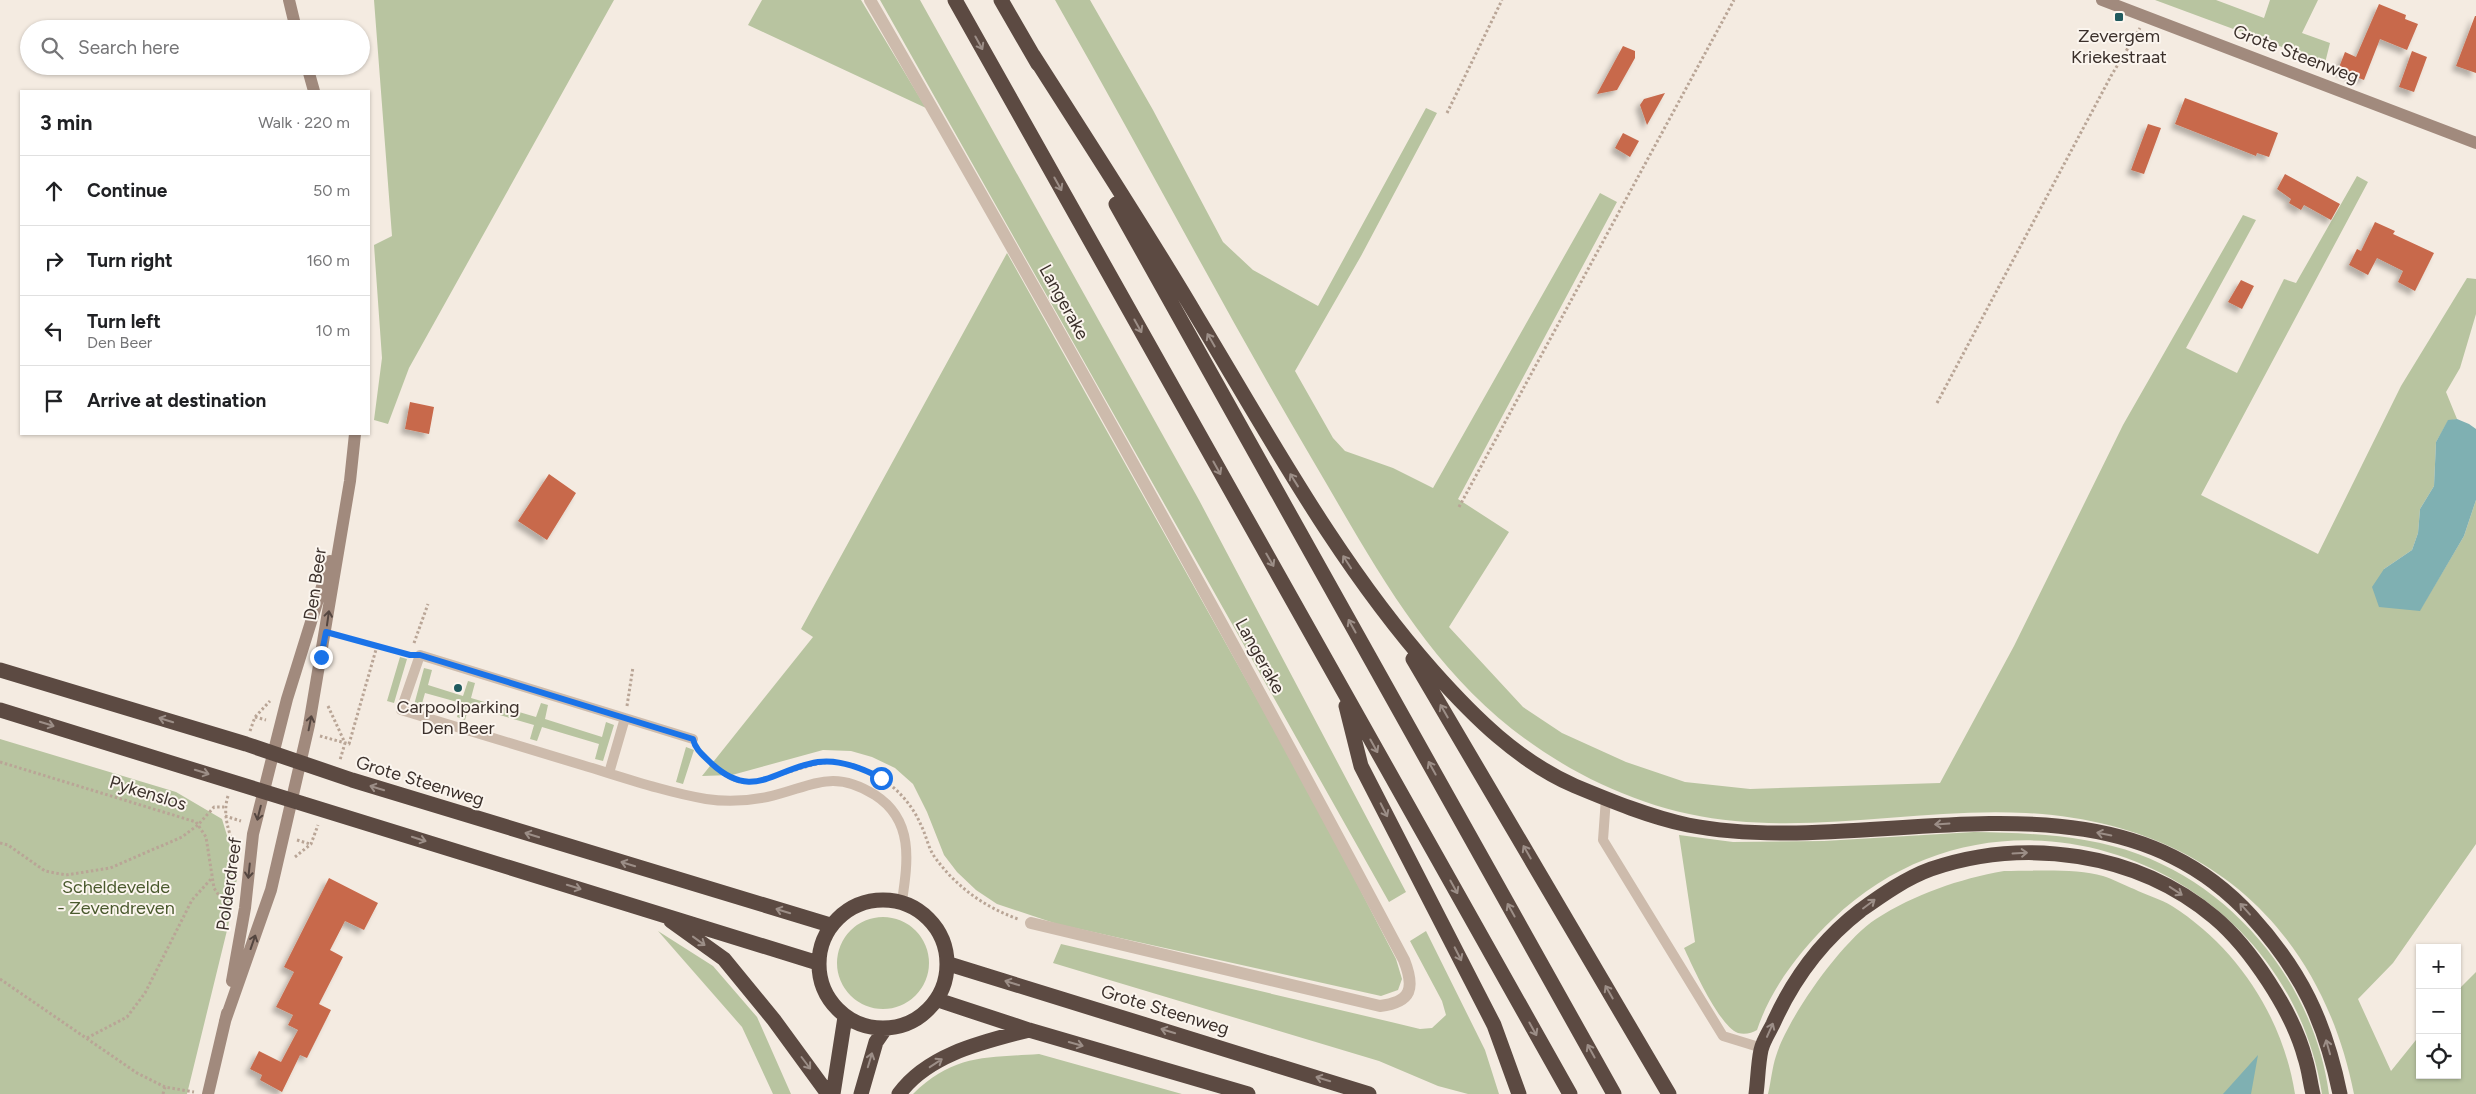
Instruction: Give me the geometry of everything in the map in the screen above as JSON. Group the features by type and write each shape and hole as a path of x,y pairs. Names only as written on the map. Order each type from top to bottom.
{"highway":[{"path":"955,0 1570,1094"},
{"path":"1001,0 1614,1094"},
{"path":"1033,55 1200,320 1266,436 1354,572 1396,630 1669,1094"},
{"path":"1396,630 1468,711 1515,751 1571,784 1606,798 1688,825 1745,831 1816,832 1969,823 2022,822 2130,839 2182,862 2234,898 2272,940 2304,984 2327,1041 2340,1094"},
{"name":"Grote Steenweg","path":"0,670 274,753 352,780 830,925"},
{"path":"1342,688 1361,766 1494,1025 1519,1094"},
{"path":"0,710 818,963"},
{"path":"1756,1094 1762,1048 1784,1000 1811,960 1841,926 1880,896 1929,870 1977,856 2026,852 2075,855 2127,868 2170,887 2214,917 2250,955 2283,1006 2305,1057 2313,1094"},
{"path":"875,898 902,901 926,914 943,936 949,964 938,1000 924,1015 912,1022 885,1029 864,1026 845,1017 825,993 818,963 830,925 850,907 875,898"},
{"path":"660,913 724,960 774,1020 828,1094"},
{"name":"Grote Steenweg","path":"949,964 1369,1094"},
{"path":"938,1000 1029,1030 1248,1094"},
{"path":"833,1094 845,1017"},
{"path":"861,1094 876,1042 885,1029"},
{"path":"899,1094 907,1082 941,1059 986,1042 1029,1030"}],"street":[{"path":"289,0 294,20"},
{"name":"Langerake","path":"870,0 1026,270 1278,724 1404,960 1410,976 1410,990 1406,998 1396,1004 1380,1006 1031,924"},
{"name":"Grote Steenweg","path":"2102,0 2476,143"},
{"path":"310,75 314,90"},
{"name":"Den Beer","path":"300,762 310,725 326,632 341,528 350,481 354,435"},
{"name":"Den Beer","path":"274,753 287,699 341,528"},
{"name":"Polderdreef","path":"225,1021 245,908 253,834 274,753"},
{"name":"Polderdreef","path":"203,1094 225,1021 271,890 300,762"}],"lane":[{"path":"693,739 415,655 401,710 609,774 706,799 739,801 767,797 812,782 829,780 857,787 873,794 887,804 900,823 906,840 908,856 902,901"},
{"path":"609,774 625,718"},
{"path":"1606,798 1603,840 1723,1036 1762,1048"}],"path":[{"path":"1447,113 1502,0"},
{"path":"1459,507 1734,0"},
{"path":"1937,402 2111,76 2146,17"},
{"path":"326,632 415,655 428,604"},
{"path":"345,743 348,744 377,646"},
{"path":"625,718 633,667"},
{"path":"693,739 695,747 717,769 742,782 768,778 819,762 854,765 881,778 897,789 906,800 920,822 933,855 966,890 995,911 1031,924"},
{"name":"Pykenslos","path":"0,762 190,819 198,825 206,837 211,878 218,894 245,908"},
{"path":"0,843 8,845 45,871 66,875 110,868 182,837 198,825 214,807 224,807"},
{"path":"87,1038 127,1016 133,1009 145,993 192,900 211,878"},
{"path":"0,979 137,1073 165,1087 203,1094"},
{"path":"163,1094 165,1087"}],"green space":[{"path":"374,0 614,0 409,368 388,424 374,420 382,358 374,245 392,236"},
{"path":"762,0 861,0 926,108 748,25"},
{"path":"880,0 920,0 1199,500 1406,892 1389,902"},
{"path":"1055,0 1090,0 1153,110 1223,242 1253,270 1318,306 1426,108 1437,113 1361,256 1295,371 1333,438 1345,451 1393,468 1433,488 1600,193 1617,202 1458,499 1509,532 1449,627 1523,707 1562,733 1626,762 1685,782 1750,789 1940,783 2014,646 2123,425 2243,215 2256,220 2186,348 2237,373 2284,279 2296,283 2357,176 2368,182 2201,495 2318,554 2401,386 2467,278 2476,279 2476,314 2460,368 2446,392 2457,419 2448,421 2436,442 2434,486 2420,509 2418,533 2412,550 2384,569 2420,610 2464,536 2476,500 2476,844 2393,963 2358,999 2391,1071 2416,1040 2416,1079 2461,1079 2461,987 2476,972 2476,1094 2354,1094 2337,1033 2313,979 2281,932 2242,893 2197,861 2146,837 2089,821 2026,813 1953,813 1808,823 1735,821 1705,817 1675,811 1617,791 1562,763 1512,729 1480,701 1424,638 1377,569 1247,345"},
{"path":"2155,0 2216,0 2264,18 2270,0 2318,0 2302,33 2330,43 2325,63"},
{"path":"1007,253 1317,806 1396,959 1402,979 1398,990 1381,996 1057,924 997,904 976,890 957,872 944,855 927,812 913,784 895,768 872,757 851,751 823,750 732,775 702,776 813,637 801,629"},
{"path":"400,657 407,659 394,703 387,701"},
{"path":"424,668 432,670 428,685 463,696 468,681 475,683 471,698 536,717 541,703 548,705 545,719 602,737 606,722 614,725 603,761 595,759 599,744 542,727 537,741 530,739 534,725 469,706 465,720 457,717 461,703 425,693 421,707 414,705"},
{"name":"Scheldevelde - Zevendreven","path":"0,739 176,792 222,819 238,872 231,914 187,1094 0,1094"},
{"path":"686,747 694,750 683,784 676,782"},
{"path":"1974,832 2057,836 2118,848 2138,854 2175,871 2208,892 2239,918 2266,948 2289,981 2307,1017 2321,1055 2329,1094 2322,1094 2298,1014 2255,947 2197,894 2128,859 2054,842 1977,845 1902,870 1833,919 1810,943 1779,984 1770,999 1757,1030 1743,1034 1738,1033 1731,1028 1715,1008 1684,948 1695,942 1679,835 1733,842 1824,841"},
{"path":"2041,870 2092,873 2115,880 2168,904 2196,923 2237,964 2254,987 2280,1038 2295,1094 1768,1094 1773,1065 1782,1040 1792,1021 1818,981 1862,930 1891,910 1922,895 1970,878 2004,871"},
{"path":"883,917 901,920 916,930 926,945 929,963 926,981 916,996 901,1006 883,1009 865,1006 850,996 840,981 837,963 840,945 850,930 865,920"},
{"path":"658,931 713,966 757,1017 791,1094 773,1094 742,1027"},
{"path":"1426,931 1485,1050 1499,1094 1468,1094 1438,1086 1379,1061 1053,963 1061,944 1420,1029 1432,1028 1446,1015 1442,1001 1410,941"},
{"path":"1039,1054 1182,1094 913,1094 942,1071 971,1060"}],"water":[{"path":"2457,419 2476,429 2476,500 2464,536 2420,611 2379,607 2372,587 2384,569 2412,550 2418,533 2420,509 2434,486 2436,442 2448,420"},
{"path":"2258,1055 2251,1094 2223,1094"}],"building":[{"path":"2379,4 2406,15 2405,19 2418,24 2407,50 2380,39 2364,80 2338,70 2345,52 2356,57"},
{"path":"2476,16 2476,73 2456,66"},
{"path":"1623,46 1635,51 1635,58 1617,90 1597,94"},
{"path":"2412,51 2427,57 2414,92 2399,87"},
{"path":"1665,93 1647,125 1640,105 1644,99"},
{"path":"2185,98 2278,133 2269,157 2257,153 2256,156 2175,124"},
{"path":"2148,124 2161,128 2144,174 2131,170"},
{"path":"1623,133 1639,141 1630,157 1615,148"},
{"path":"2285,174 2340,204 2331,220 2304,205 2301,210 2289,203 2291,199 2277,189"},
{"path":"2375,222 2395,231 2393,234 2434,253 2415,291 2398,282 2403,271 2377,258 2368,275 2349,265 2357,249 2361,251"},
{"path":"2241,280 2254,286 2242,309 2228,302"},
{"path":"410,402 434,407 429,434 405,429"},
{"path":"549,474 576,493 547,540 518,521"},
{"path":"329,878 378,903 364,930 345,921 330,950 343,957 319,1004 331,1010 307,1058 300,1055 282,1092 260,1080 262,1075 250,1069 259,1051 281,1062 298,1030 288,1025 293,1015 276,1007 294,972 284,967"}],"place":[{"name":"Zevergem Kriekestraat","path":"2119,17"},
{"name":"Carpoolparking Den Beer","path":"458,688"}],"route":[{"path":"321,657 326,632 410,655 420,655 693,739 695,747 717,769 736,781 742,782 768,778 819,762 854,765 881,778"}]}
